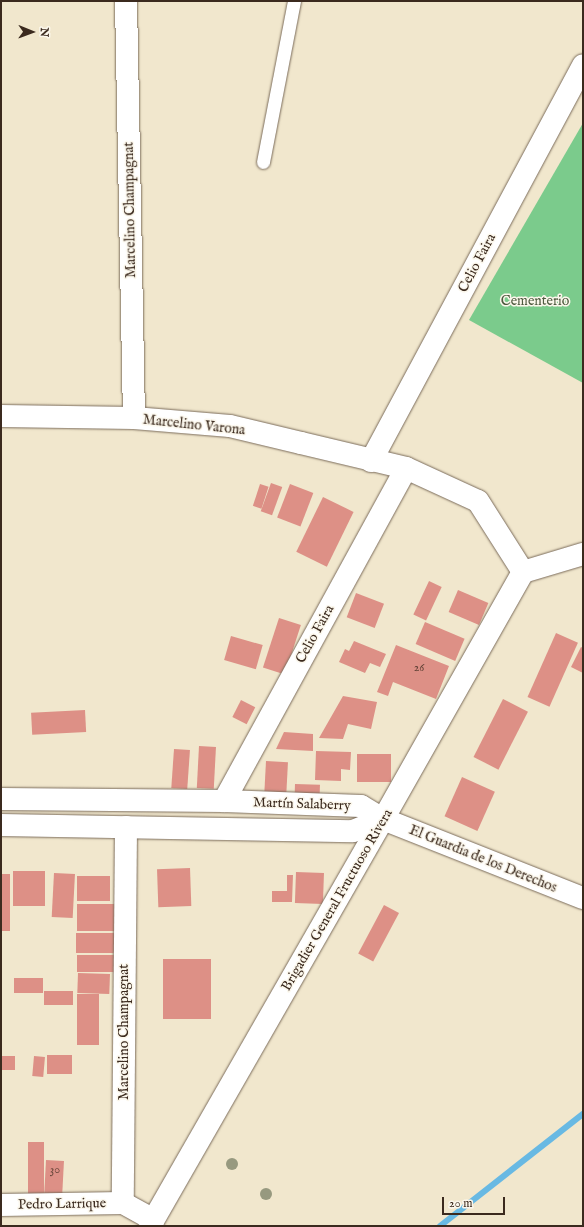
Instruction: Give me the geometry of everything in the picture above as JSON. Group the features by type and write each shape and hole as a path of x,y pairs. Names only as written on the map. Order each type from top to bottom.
{"street":[{"name":"Marcelino Champagnat","path":"126,1 134,418"},
{"name":"Celio Faira","path":"371,461 583,65"},
{"name":"Marcelino Varona","path":"1,416 134,418 230,426 371,461 406,468 478,501 523,572"},
{"name":"Celio Faira","path":"224,801 406,468"},
{"path":"523,572 583,554"},
{"name":"Brigadier General Fructuoso Rivera","path":"152,1223 523,572"},
{"name":"Martín Salaberry","path":"1,799 224,801 361,806 383,819"},
{"name":"Martín Salaberry","path":"1,825 353,831 383,819"},
{"name":"El Guardia de los Derechos","path":"383,819 583,898"},
{"name":"Marcelino Champagnat","path":"123,1203 126,827"},
{"path":"123,1203 152,1223"},
{"name":"Pedro Larrique","path":"1,1205 123,1203"}],"lane":[{"path":"263,162 294,1"}],"green space":[{"name":"Cementerio","path":"583,123 583,383 469,320"}],"building":[{"path":"271,483 282,487 272,515 261,511"},
{"path":"260,484 269,487 261,509 253,506"},
{"path":"290,484 313,493 300,527 277,518"},
{"path":"323,497 354,512 327,567 296,552"},
{"path":"429,581 442,587 426,620 413,615"},
{"path":"458,590 488,603 479,625 449,612"},
{"path":"356,593 384,604 375,628 347,617"},
{"path":"279,618 301,625 285,675 263,667"},
{"path":"425,622 465,639 455,661 416,644"},
{"path":"556,633 578,643 549,707 528,697"},
{"path":"231,636 263,645 256,669 224,660"},
{"path":"354,641 386,654 380,667 370,663 365,673 339,662 345,649 349,651"},
{"path":"396,645 449,666 436,699 393,682 388,696 377,692"},
{"path":"581,647 583,648 583,673 571,667"},
{"path":"343,696 377,702 371,729 348,724 343,739 319,738"},
{"path":"503,699 528,712 498,770 473,757"},
{"path":"241,700 255,707 247,724 232,717"},
{"path":"85,710 86,732 32,735 31,713"},
{"path":"284,732 313,734 313,751 276,749"},
{"path":"199,746 216,747 214,789 197,788"},
{"path":"174,749 190,750 187,789 171,788"},
{"path":"316,751 351,752 350,770 341,769 341,781 315,780"},
{"path":"357,754 391,754 391,782 357,782"},
{"path":"266,761 288,762 286,795 264,794"},
{"path":"462,777 495,792 477,831 445,816"},
{"path":"295,784 320,785 319,799 295,798"},
{"path":"190,868 191,906 158,907 157,869"},
{"path":"13,871 45,871 45,906 13,906"},
{"path":"296,872 324,873 323,904 295,903"},
{"path":"54,873 75,874 73,918 52,917"},
{"path":"1,874 10,874 10,931 1,931"},
{"path":"287,875 293,875 292,902 272,902 272,891 287,891"},
{"path":"77,876 110,876 110,901 77,901"},
{"path":"77,904 116,904 116,931 77,931"},
{"path":"384,905 399,913 373,962 358,954"},
{"path":"76,933 116,933 116,953 76,953"},
{"path":"77,955 116,955 116,972 77,972"},
{"path":"163,959 211,959 211,1019 163,1019"},
{"path":"78,973 110,974 109,994 77,993"},
{"path":"14,978 43,978 43,993 14,993"},
{"path":"44,991 73,991 73,1005 44,1005"},
{"path":"77,994 99,994 99,1045 77,1045"},
{"path":"47,1055 72,1055 72,1074 47,1074"},
{"path":"1,1056 15,1056 15,1070 1,1070"},
{"path":"34,1056 45,1057 43,1077 32,1076"},
{"path":"28,1142 44,1142 44,1197 28,1197"},
{"path":"46,1160 64,1161 62,1197 44,1196"}],"waterway":[{"path":"440,1226 583,1114"}]}
